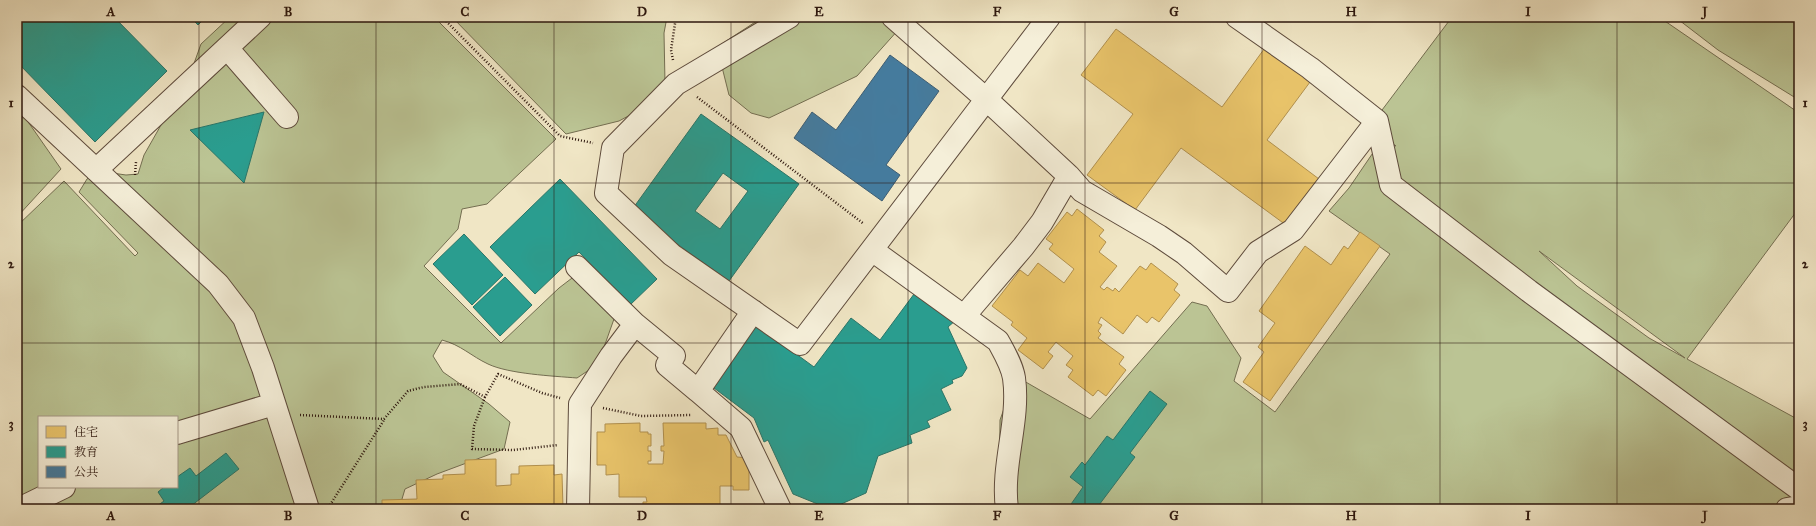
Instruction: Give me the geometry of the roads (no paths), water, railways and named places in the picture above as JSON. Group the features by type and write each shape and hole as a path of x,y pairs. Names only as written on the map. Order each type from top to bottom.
{"lane":[{"path":"96,170 260,17"},
{"path":"789,17 677,83 612,148 606,193 672,255 800,344 1049,17"},
{"path":"893,17 986,99 1069,176 1082,191 1165,240 1184,253 1228,291 1258,252 1294,230 1377,121"},
{"path":"1237,17 1310,68 1377,121 1391,185 1530,291 1799,489"},
{"path":"227,48 287,117"},
{"path":"18,98 222,290 244,318 276,409 308,509"},
{"path":"964,316 1023,247 1042,222 1069,176"},
{"path":"877,244 964,316 998,341 1006,355 1014,377 1014,402 1006,479 1008,509"},
{"path":"577,267 635,324 674,356 668,365 741,428 780,509"},
{"path":"698,391 754,311"},
{"path":"578,509 580,404 611,356 635,324"},
{"path":"178,433 276,409"},
{"path":"19,509 62,488"},
{"path":"1787,509 1799,507"}]}
